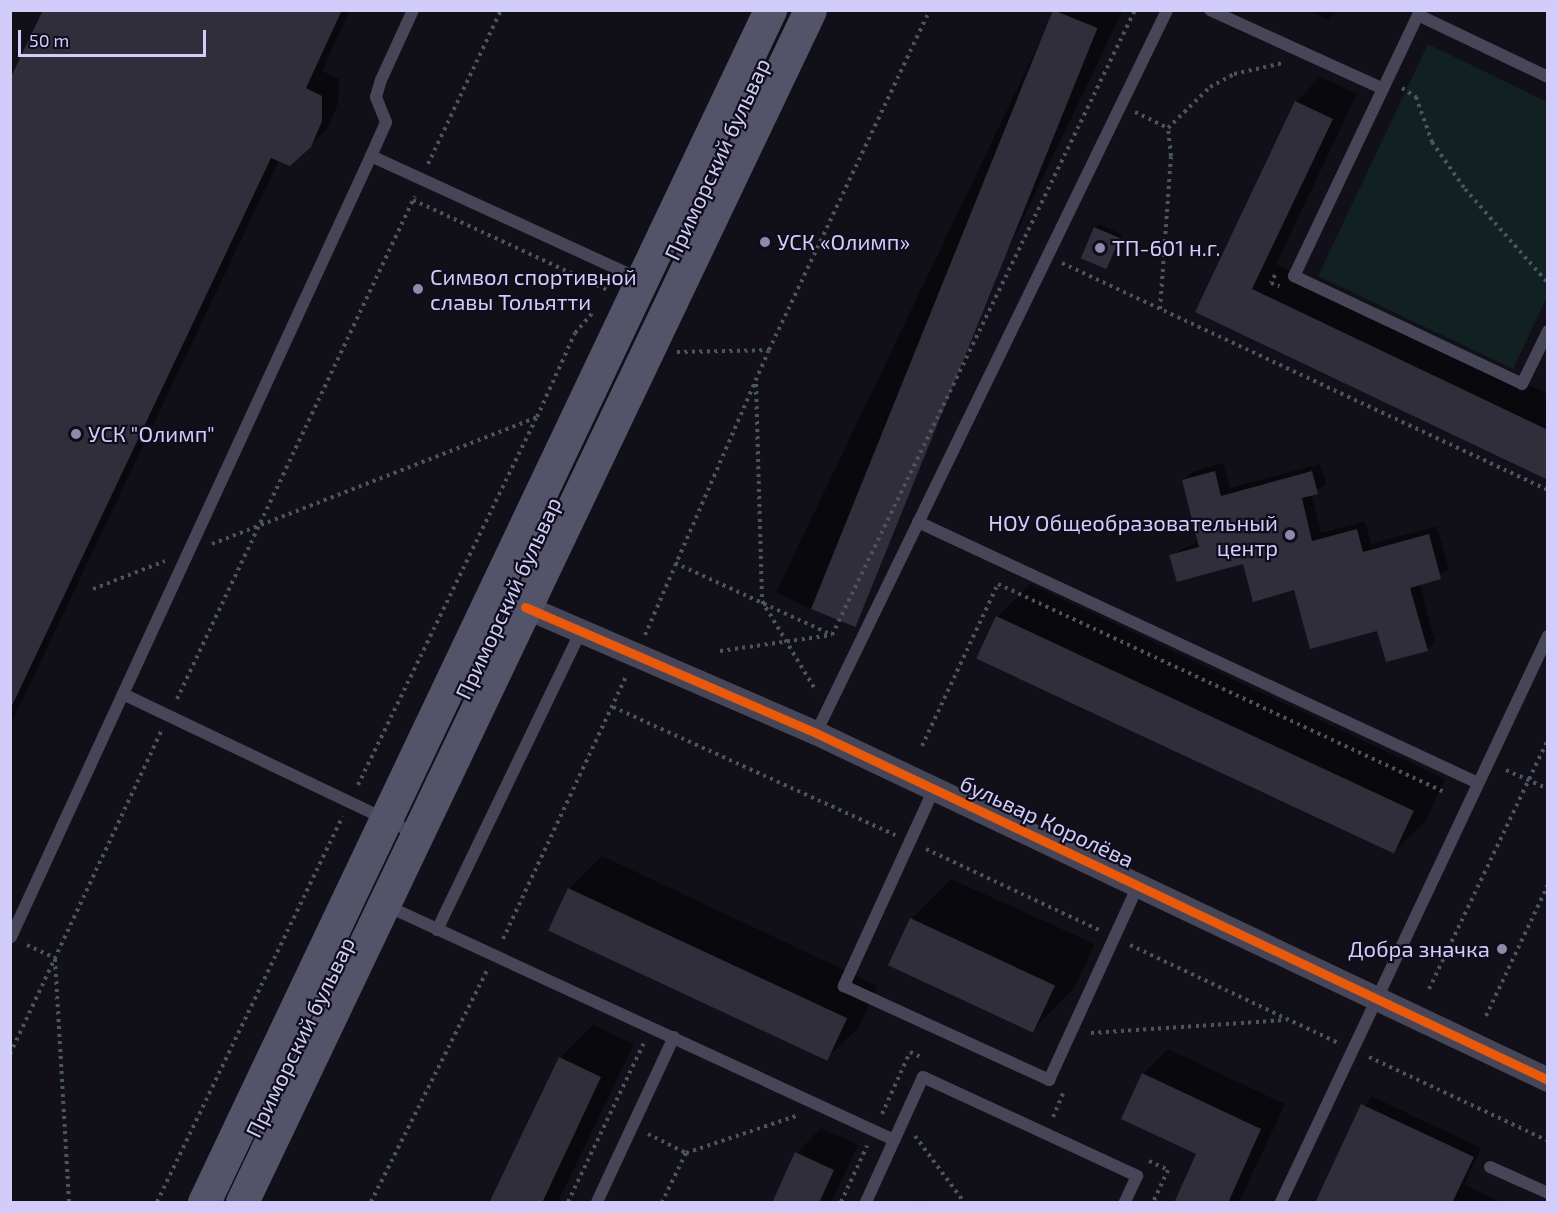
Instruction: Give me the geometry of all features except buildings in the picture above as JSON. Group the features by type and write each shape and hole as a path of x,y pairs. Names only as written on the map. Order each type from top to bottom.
{"main road":[{"path":"204,1203 644,281 770,10"},
{"name":"Приморский бульвар","path":"242,1203 810,10"}],"street":[{"name":"бульвар Королёва","path":"525,608 816,733 1548,1080"}],"lane":[{"path":"11,937 386,122 376,97 381,80 413,10"},
{"path":"816,733 1167,10"},
{"path":"1210,10 1312,57 1385,84"},
{"path":"1548,77 1418,15 1294,276 1522,384 1548,331"},
{"path":"371,156 644,281"},
{"path":"918,522 1478,783"},
{"path":"438,930 581,631"},
{"path":"1281,1203 1548,636"},
{"path":"123,694 418,834"},
{"path":"934,789 844,986 1049,1080 1138,886"},
{"path":"384,905 894,1140"},
{"path":"597,1203 674,1037"},
{"path":"866,1203 923,1077 1137,1176 1125,1203"},
{"path":"1490,1167 1548,1193"}],"path":[{"path":"10,1054 501,10"},
{"path":"371,1203 501,943 613,707 769,350 930,10"},
{"path":"832,635 1135,10"},
{"path":"1168,128 1210,87 1234,74 1312,57"},
{"path":"1385,84 1416,98 1432,142 1548,283"},
{"path":"1095,92 1168,128"},
{"path":"1160,309 1171,156 1168,128"},
{"path":"413,200 610,291 604,298"},
{"path":"1021,244 1548,490"},
{"path":"257,530 537,417 575,333 599,305"},
{"path":"673,352 769,350"},
{"path":"756,380 762,601 820,698"},
{"path":"675,562 832,635"},
{"path":"922,747 998,584 1444,792"},
{"path":"720,651 832,635"},
{"path":"613,707 910,842 1548,1141"},
{"path":"1429,989 1548,739"},
{"path":"1506,770 1548,789"},
{"path":"1486,1016 1548,885"},
{"path":"11,937 55,958"},
{"path":"501,943 512,947"},
{"path":"55,958 69,1203"},
{"path":"1086,1044 1090,1033 1288,1020"},
{"path":"568,1203 651,1028"},
{"path":"842,1203 910,1053 930,1062"},
{"path":"1042,1113 1053,1118 1067,1086"},
{"path":"610,1114 686,1153 824,1107"},
{"path":"873,1111 882,1114 917,1137 964,1203"},
{"path":"662,1203 686,1153"}],"shaded area":[{"path":"1428,44 1547,102 1547,297 1513,369 1318,276"}],"cycle path":[{"path":"525,607 816,733 1548,1080"}],"place":[{"name":"УСК «Олимп»","path":"765,242"},
{"name":"ТП-601 н.г.","path":"1100,248"},
{"name":"Символ спортивной славы Тольятти","path":"418,289"},
{"name":"УСК \"Олимп\"","path":"76,434"},
{"name":"НОУ Общеобразовательный центр","path":"1290,535"},
{"name":"Добра значка","path":"1502,949"}]}
